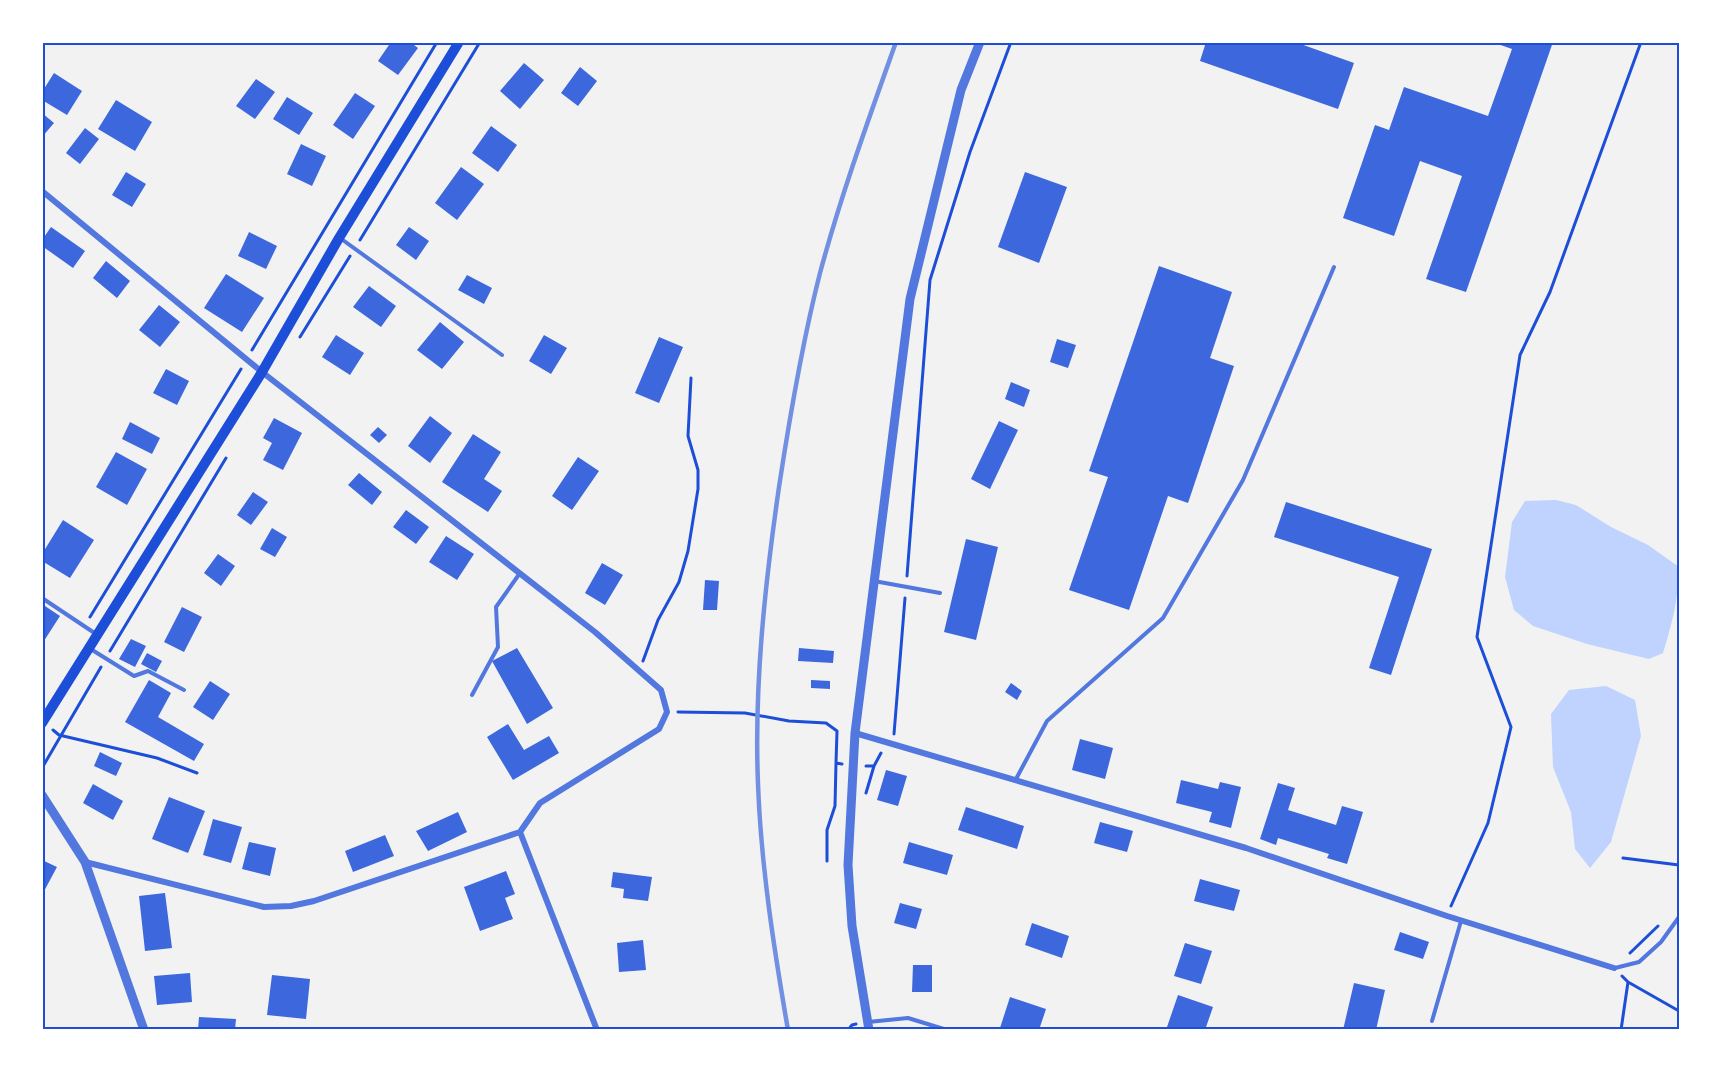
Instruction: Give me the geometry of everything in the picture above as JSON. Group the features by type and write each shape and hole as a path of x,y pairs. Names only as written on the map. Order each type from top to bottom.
{"main road":[{"path":"42,722 262,372 339,238 459,42"}],"street":[{"path":"868,1026 852,926 848,865 855,733 910,298 961,90 980,42"},
{"path":"42,191 262,372 520,572 640,671 661,690 667,712 659,729 540,803 520,832 314,901 291,906 264,907 85,862"},
{"path":"855,733 1246,848 1447,916 1614,968"},
{"path":"42,795 85,862 144,1030"},
{"path":"520,832 597,1030"}],"lane":[{"path":"339,238 502,355"},
{"path":"1016,779 1047,721 1163,618 1243,480 1334,267"},
{"path":"472,694 498,646 496,607 520,572"},
{"path":"874,581 940,592"},
{"path":"42,598 97,634"},
{"path":"89,647 134,676 148,671 184,690"},
{"path":"1614,968 1639,962 1661,942 1679,917"},
{"path":"1432,1021 1461,920"},
{"path":"868,1026 908,1018 947,1030"}],"path":[{"path":"865,794 881,753 885,751 893,753 930,280 970,152 1011,42"},
{"path":"1447,916 1488,823 1511,727 1477,637 1520,355 1550,292 1641,42"},
{"path":"640,671 658,620 680,582 688,551 698,489 698,470 688,436 691,378"},
{"path":"667,712 745,714 789,721 826,723 837,731 835,806 827,830 827,861"},
{"path":"42,722 59,735 157,758 197,773"},
{"path":"836,763 874,766"},
{"path":"1623,858 1679,865"},
{"path":"1663,921 1614,968 1628,982 1679,1011"},
{"path":"1621,1030 1628,982"}],"water":[{"path":"1556,500 1576,505 1611,527 1648,545 1679,567 1678,589 1663,653 1649,659 1587,644 1533,626 1514,610 1505,577 1512,522 1525,501"},
{"path":"1606,686 1635,700 1641,736 1611,842 1590,868 1575,849 1571,812 1553,767 1551,714 1569,690"}],"building":[{"path":"391,42 410,42 418,48 398,75 378,61"},
{"path":"1206,42 1295,42 1354,63 1338,109 1200,61"},
{"path":"1492,42 1553,42 1466,292 1426,279 1462,176 1420,161 1394,236 1343,218 1375,125 1389,130 1404,87 1488,116 1512,49"},
{"path":"524,63 544,80 520,109 500,91"},
{"path":"580,67 597,81 578,106 561,93"},
{"path":"54,73 82,91 67,115 42,100 42,92"},
{"path":"256,79 275,92 255,119 236,106"},
{"path":"355,93 375,106 353,139 333,125"},
{"path":"287,97 313,113 299,135 273,119"},
{"path":"116,100 152,122 135,151 98,129"},
{"path":"42,113 54,123 42,137"},
{"path":"491,126 517,145 498,172 472,153"},
{"path":"85,128 99,139 80,164 66,153"},
{"path":"301,144 326,156 312,186 287,174"},
{"path":"461,167 484,184 457,220 435,203"},
{"path":"126,172 146,184 132,207 112,195"},
{"path":"1025,172 1067,187 1039,263 998,247"},
{"path":"51,227 85,251 73,268 42,246 42,240"},
{"path":"409,227 429,241 416,260 396,245"},
{"path":"249,232 277,246 266,269 238,256"},
{"path":"106,261 130,281 117,298 93,278"},
{"path":"1159,266 1232,292 1210,358 1234,366 1188,503 1168,496 1129,610 1069,590 1108,477 1089,471"},
{"path":"226,274 264,298 242,332 204,308"},
{"path":"467,275 492,288 484,304 458,290"},
{"path":"369,286 396,306 381,327 353,307"},
{"path":"159,305 180,322 160,347 139,330"},
{"path":"440,322 464,342 442,369 417,350"},
{"path":"336,335 364,353 350,375 322,357"},
{"path":"544,335 567,348 551,374 529,361"},
{"path":"659,337 683,347 659,403 635,393"},
{"path":"1057,339 1076,345 1068,368 1050,362"},
{"path":"166,369 189,381 177,405 153,393"},
{"path":"1011,382 1030,390 1024,407 1005,399"},
{"path":"430,416 452,433 430,463 408,446"},
{"path":"274,418 302,433 283,470 263,460 272,443 263,438"},
{"path":"999,421 1018,430 990,489 971,479"},
{"path":"130,422 160,438 152,454 122,439"},
{"path":"378,427 387,435 379,443 370,435"},
{"path":"473,434 501,452 484,479 502,491 488,512 442,482"},
{"path":"116,452 147,469 127,505 96,487"},
{"path":"578,457 599,471 572,510 552,496"},
{"path":"359,473 382,492 372,505 348,485"},
{"path":"253,492 268,502 251,525 237,515"},
{"path":"1286,502 1432,549 1391,675 1369,668 1399,577 1274,537"},
{"path":"406,510 429,527 416,544 393,527"},
{"path":"63,520 94,540 70,578 42,561 42,554"},
{"path":"272,528 287,537 275,557 260,549"},
{"path":"446,536 474,554 457,580 429,562"},
{"path":"966,539 998,547 976,640 944,632"},
{"path":"218,554 235,566 221,586 204,573"},
{"path":"602,563 623,575 605,605 585,593"},
{"path":"705,580 719,581 717,610 703,610"},
{"path":"42,604 60,616 42,644"},
{"path":"182,607 202,617 184,652 164,642"},
{"path":"131,639 146,646 135,667 119,659"},
{"path":"517,648 553,708 527,724 492,661"},
{"path":"799,648 834,651 833,663 798,661"},
{"path":"147,653 162,661 156,672 141,664"},
{"path":"149,680 171,693 158,717 204,744 194,761 125,722"},
{"path":"811,680 830,681 830,689 811,688"},
{"path":"210,681 230,694 213,720 193,707"},
{"path":"1011,683 1022,691 1017,700 1005,692"},
{"path":"508,724 524,750 549,736 559,753 513,780 487,737"},
{"path":"1080,739 1113,748 1105,779 1072,770"},
{"path":"100,752 122,763 116,776 94,766"},
{"path":"886,770 907,776 898,806 877,800"},
{"path":"1181,780 1218,789 1220,782 1241,787 1231,828 1209,822 1212,812 1176,803"},
{"path":"1278,783 1295,788 1288,810 1336,825 1342,806 1363,812 1347,864 1327,858 1329,854 1278,838 1276,845 1260,839"},
{"path":"93,784 123,801 113,820 83,803"},
{"path":"169,797 205,811 188,853 152,839"},
{"path":"966,807 1024,826 1017,849 958,830"},
{"path":"458,812 467,832 428,851 416,831"},
{"path":"213,819 242,827 231,863 203,855"},
{"path":"1100,822 1133,831 1127,852 1094,843"},
{"path":"385,835 394,856 353,872 345,851"},
{"path":"249,842 276,848 270,876 242,869"},
{"path":"909,842 953,855 947,875 903,863"},
{"path":"42,860 57,867 42,895"},
{"path":"506,871 515,894 505,898 513,919 480,931 464,887"},
{"path":"613,872 652,877 648,901 623,898 624,889 611,887"},
{"path":"1200,879 1240,890 1234,911 1194,901"},
{"path":"165,893 172,948 145,951 139,896"},
{"path":"900,903 922,909 916,929 894,923"},
{"path":"1032,923 1069,936 1062,958 1025,945"},
{"path":"1400,932 1429,942 1423,959 1394,950"},
{"path":"643,940 646,970 619,972 617,943"},
{"path":"1185,943 1212,951 1201,984 1174,976"},
{"path":"913,965 932,965 932,992 912,992"},
{"path":"190,973 192,1002 157,1005 154,976"},
{"path":"272,975 310,979 306,1019 267,1015"},
{"path":"1354,983 1385,990 1376,1030 1343,1030"},
{"path":"1178,995 1213,1007 1205,1030 1177,1030 1167,1027"},
{"path":"1010,997 1046,1009 1039,1030 1000,1028"},
{"path":"199,1017 236,1019 235,1030 198,1030"}],"railway":[{"path":"788,1030 769,907 758,784 759,672 765,597 788,433 802,352 820,273 846,186 896,42"}]}
